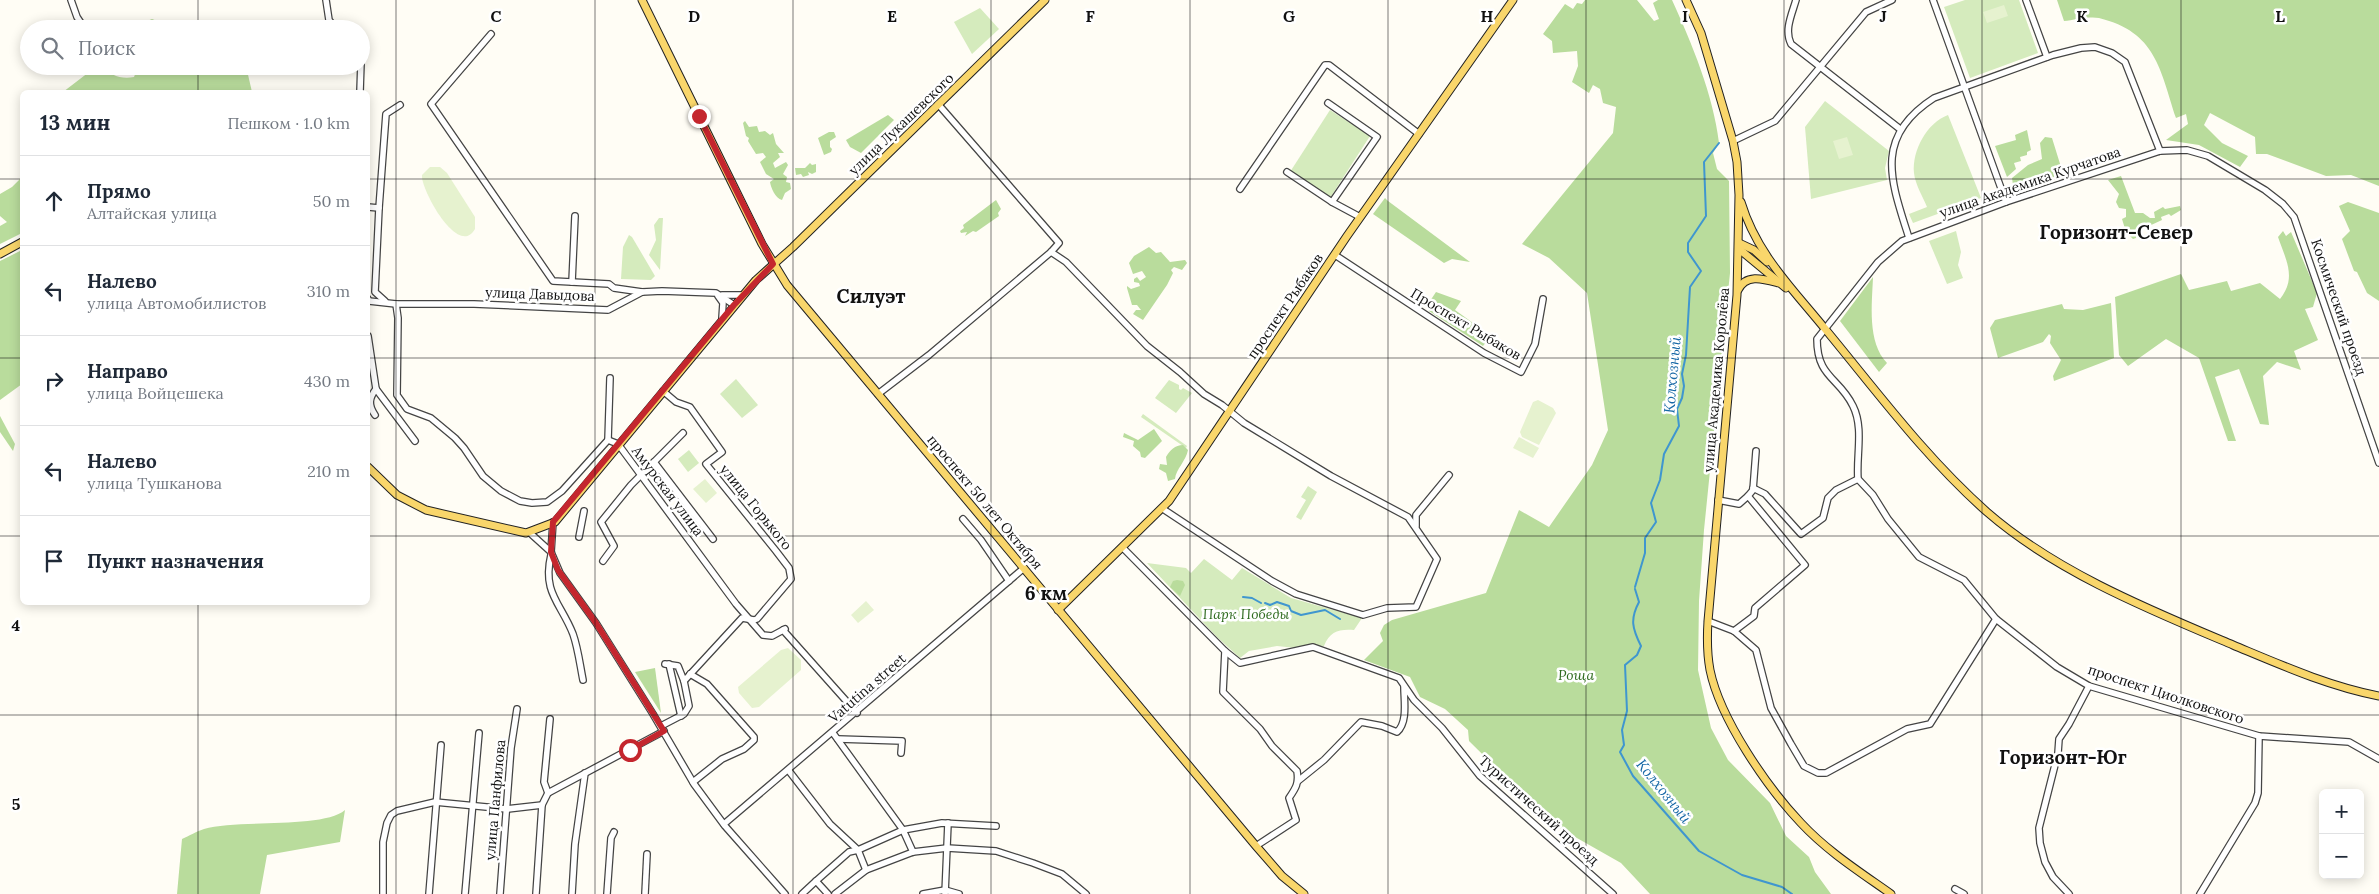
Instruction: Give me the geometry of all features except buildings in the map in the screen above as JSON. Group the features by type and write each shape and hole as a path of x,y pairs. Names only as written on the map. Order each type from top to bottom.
{"main road":[{"name":"проспект 50 лет Октября","path":"642,0 773,264 786,285 1256,846 1299,893"},
{"name":"улица Лукашевского","path":"553,522 742,295 1045,0"},
{"name":"проспект Рыбаков","path":"1058,610 1163,509 1360,217 1513,0"},
{"name":"улица Академика Королёва","path":"1686,0 1701,33 1738,162 1739,246 1737,296 1708,621 1708,650 1712,679 1732,726 1752,759 1770,785 1801,823 1837,856 1890,894"},
{"path":"1739,195 1751,232 1780,274 1898,420 1988,512 2025,542 2101,585 2170,618 2314,678 2379,696"},
{"path":"0,254 20,243"},
{"path":"1739,246 1754,250 1780,274"},
{"path":"1739,246 1796,296"},
{"path":"1737,296 1739,288 1749,279 1760,278 1781,284"},
{"path":"370,469 397,495 419,508 503,529 530,533 553,522"}],"street":[{"path":"71,0 79,20"},
{"path":"326,0 329,20"},
{"path":"1796,0 1789,25 1788,38 1791,44 1819,68 1900,129"},
{"path":"1733,141 1775,121 1866,12 1892,0"},
{"path":"1933,0 2006,202"},
{"path":"2026,0 2047,57"},
{"path":"491,34 431,104 554,281 609,284 614,288 642,292"},
{"path":"1909,238 1890,173 1894,147 1900,129 1916,109 1934,98 2047,57 2081,48 2095,47 2112,53 2125,62 2160,151"},
{"path":"1240,189 1325,65 1330,65 1419,134"},
{"path":"360,90 361,75"},
{"path":"1328,103 1377,137 1332,202"},
{"path":"878,394 929,355 1051,252 1059,243 938,104"},
{"path":"387,302 375,292 379,208 386,114 400,105"},
{"name":"улица Академика Курчатова","path":"1826,329 1878,262 1893,248 1909,238 2006,202 2160,151 2188,150 2208,156 2265,190 2283,204 2294,217"},
{"path":"1287,172 1332,202 1360,217"},
{"path":"370,207 379,208"},
{"path":"572,282 575,216"},
{"name":"Космический проезд","path":"2294,217 2379,463"},
{"path":"1051,252 1066,262 1154,353 1180,372 1204,394 1346,485 1408,517 1416,526 1437,560 1416,607 1387,608 1363,615 1296,594 1272,581 1163,509"},
{"name":"Проспект Рыбаков","path":"1335,255 1459,337 1521,372 1535,344 1543,299"},
{"name":"улица Давыдова","path":"370,302 608,310 642,292 662,291 712,292 720,294 734,305"},
{"path":"712,292 723,303 722,318"},
{"path":"720,294 742,295"},
{"path":"396,304 398,318 397,395 407,409 426,415 455,438 483,476 495,486 520,501 532,504 547,502 562,491 608,440 610,378"},
{"path":"1753,488 1765,494 1801,534 1823,518 1828,498 1836,490 1858,479 1859,440 1857,418 1853,406 1845,394 1825,373 1817,351 1817,339 1826,329"},
{"path":"370,349 376,389 415,441"},
{"path":"375,415 370,408 371,396 376,389"},
{"name":"улица Горького","path":"663,391 676,402 690,407 722,452 706,464 789,568 790,579 757,619 742,618 684,681"},
{"path":"603,561 614,546 601,522 641,475 683,433"},
{"path":"608,440 618,444"},
{"name":"Амурская улица","path":"618,444 748,617"},
{"path":"1718,500 1738,504 1748,496 1753,488 1756,451"},
{"path":"654,462 713,539"},
{"path":"1416,526 1416,515 1449,475"},
{"name":"проспект Циолковского","path":"1858,479 1873,495 1888,519 1918,557 1964,580 1996,619 2057,667 2089,686 2259,736 2349,742 2379,759"},
{"path":"1734,631 1754,616 1755,608 1806,565 1748,496"},
{"path":"579,537 584,511"},
{"path":"963,519 981,540 1009,581"},
{"path":"553,522 548,582 552,594 573,635 583,680"},
{"path":"530,533 551,553 560,573 596,623 693,782 724,824 785,894"},
{"path":"1124,548 1225,651 1223,692 1260,729 1272,746 1297,771 1298,780"},
{"name":"Vatutina street","path":"724,824 789,771 1024,568"},
{"path":"748,617 766,636 772,636 784,629 856,713"},
{"path":"1708,621 1734,631 1756,650 1771,708 1804,766 1818,773 1826,773 1906,729 1930,724 1996,619"},
{"name":"Туристический проезд","path":"1225,651 1240,663 1313,647 1399,678 1414,700 1442,728 1480,776 1613,894"},
{"path":"536,894 542,805 548,793 600,766 681,716 689,707 684,681 678,666 667,664 681,716"},
{"path":"690,674 707,684 754,737 754,740 744,749 722,759 693,782"},
{"path":"2070,894 2052,878 2040,843 2039,828 2058,753 2059,739 2089,686"},
{"path":"1256,846 1296,820 1289,798 1298,780 1324,760 1361,722 1382,726 1397,732 1401,728 1404,718 1404,687"},
{"name":"улица Панфилова","path":"500,894 510,748 517,709"},
{"path":"548,793 544,782 550,719"},
{"path":"465,894 479,733"},
{"path":"833,733 903,830 913,852"},
{"path":"2200,894 2240,830 2258,794 2259,736"},
{"path":"838,738 902,741 901,752"},
{"path":"429,894 441,745"},
{"path":"789,771 830,824 858,850 866,870"},
{"path":"572,894 585,773"},
{"path":"383,894 383,842 387,823 391,815 400,810 435,802 507,809 542,805"},
{"path":"945,892 948,823"},
{"path":"802,894 849,852 858,850 903,830 948,823 996,826"},
{"path":"607,894 610,838 614,832"},
{"path":"835,894 866,870 913,852 947,848 996,851 1033,863 1062,874 1086,894"},
{"path":"645,894 647,854"},
{"path":"816,881 828,894"},
{"path":"1955,889 1964,894"},
{"path":"923,894 945,892 960,894"}],"green space":[{"name":"Роща","path":"1585,0 1637,0 1654,21 1659,19 1653,3 1658,0 1672,0 1694,52 1712,106 1719,143 1713,153 1717,169 1729,181 1730,273 1704,530 1699,601 1698,670 1711,728 1728,760 1770,803 1786,836 1809,857 1815,872 1831,894 1650,894 1621,863 1554,825 1469,741 1468,730 1445,709 1420,697 1410,677 1364,660 1383,641 1380,633 1384,625 1392,620 1486,593 1519,510 1549,527 1592,465 1608,430 1587,293 1549,258 1522,244 1613,133 1616,107 1603,103 1600,89 1593,85 1589,93 1572,82 1578,66 1577,51 1553,53 1552,41 1543,34 1565,4 1573,9 1577,3 1582,4"},
{"path":"1965,0 2019,0 2038,53 1970,78 1944,7"},
{"path":"2057,0 2379,0 2379,186 2351,175 2326,176 2267,154 2256,154 2255,137 2210,113 2204,125 2222,143 2248,156 2240,167 2199,145 2166,140 2188,124 2186,114 2176,118 2160,69 2144,43 2133,33 2118,24 2099,18 2064,21"},
{"path":"2004,5 2008,16 1987,23 1983,12"},
{"path":"980,8 999,29 972,54 954,22"},
{"path":"85,75 134,77 135,75 248,75 252,90 66,90"},
{"path":"1825,101 1889,151 1885,168 1887,180 1811,199 1805,127"},
{"path":"1330,110 1370,136 1330,198 1290,172"},
{"path":"888,115 894,120 861,153 850,147 846,140"},
{"path":"1948,115 1981,198 1913,223 1909,214 1927,207 1917,186 1914,173 1918,147 1927,131 1940,119"},
{"path":"745,121 749,127 757,126 759,132 765,131 770,135 773,133 776,144 784,153 778,153 780,157 773,163 775,168 786,162 788,165 783,174 787,177 786,182 790,183 791,189 785,193 782,200 775,195 771,187 770,182 774,179 766,174 760,162 766,157 763,153 756,154 748,141 749,138 746,136 743,123"},
{"path":"2027,130 2031,150 2027,152 2027,155 2020,157 2021,161 2014,163 2016,169 2007,177 1995,146 2016,140 2015,135"},
{"path":"829,132 834,132 836,137 830,141 831,152 824,155 818,138"},
{"path":"1847,137 1853,155 1839,159 1833,141"},
{"path":"2045,137 2052,138 2061,167 2083,164 2062,171 2058,176 2016,188 2013,185 2012,178 2028,165 2042,159 2040,143"},
{"path":"810,163 812,165 816,164 816,172 812,174 808,172 809,175 803,177 801,174 796,175 795,168 805,168"},
{"path":"430,167 440,167 447,173 475,217 475,229 468,236 459,235 450,229 433,206 422,175"},
{"path":"2121,176 2135,213 2143,213 2150,218 2155,218 2154,212 2163,207 2165,209 2180,206 2181,210 2171,216 2169,214 2161,217 2162,220 2136,232 2136,238 2133,239 2126,232 2122,219 2126,217 2126,209 2119,208 2116,202 2119,194 2108,180"},
{"path":"20,179 20,234 0,244 0,226 7,222 0,216 0,194 12,187"},
{"path":"1385,198 1470,262 1452,259 1444,263 1373,214"},
{"path":"996,200 1001,209 998,213 999,216 976,232 973,231 965,236 967,232 961,233 960,231 964,228 963,225"},
{"path":"2348,202 2379,213 2379,301 2367,293 2357,272 2354,271 2342,239 2350,231 2339,206"},
{"path":"659,218 663,218 660,270 649,255 656,240 654,225"},
{"path":"1956,231 1961,252 1958,265 1963,278 1947,284 1929,241"},
{"path":"2283,231 2286,236 2291,232 2317,293 2313,307 2305,309 2318,340 2294,351 2301,370 2277,362 2263,376 2269,425 2260,424 2239,369 2215,377 2236,441 2228,441 2199,358 2166,339 2128,366 2119,355 2115,297 2181,274 2189,290 2227,281 2231,291 2260,283 2280,299 2288,284 2289,276 2287,261 2278,237"},
{"path":"629,235 655,276 651,280 621,279 623,247"},
{"path":"1149,247 1156,253 1161,252 1170,262 1185,260 1187,263 1182,270 1174,267 1171,270 1173,273 1167,285 1143,320 1133,314 1136,310 1141,310 1137,305 1132,305 1127,286 1131,289 1140,286 1139,283 1134,282 1134,279 1137,277 1140,281 1146,277 1142,271 1133,274 1129,263 1134,256"},
{"path":"20,251 20,385 0,400 0,261"},
{"path":"1873,277 1872,322 1876,344 1887,363 1879,372 1840,321"},
{"path":"1436,292 1461,301 1455,310 1491,336 1483,346 1429,311 1428,304"},
{"path":"2111,303 2114,358 2054,381 2053,376 2061,360 2050,343 2051,336 2049,334 2043,342 1998,358 1990,328 1995,320 2062,304 2064,309 2083,310"},
{"path":"736,379 758,405 742,418 720,394"},
{"path":"1169,380 1179,385 1179,389 1183,388 1192,393 1176,413 1155,398"},
{"path":"1538,400 1553,408 1556,413 1539,445 1522,437 1520,432 1533,402"},
{"path":"1143,414 1187,446 1186,448 1141,417"},
{"path":"0,416 15,444 13,451 0,432"},
{"path":"1154,429 1162,441 1145,458 1141,457 1140,452 1133,446 1134,441 1123,437 1124,433 1138,440"},
{"path":"1519,437 1539,448 1533,458 1513,448"},
{"path":"1183,445 1188,450 1187,454 1175,479 1168,481 1166,473 1159,469 1160,464 1167,465 1166,457 1169,452 1175,447"},
{"path":"689,450 699,463 688,472 678,459"},
{"path":"705,479 717,493 706,503 693,489"},
{"path":"1308,486 1317,492 1301,520 1296,517 1306,500 1301,497"},
{"name":"Парк Победы","path":"1204,559 1232,580 1242,568 1291,598 1362,618 1354,630 1344,630 1332,634 1324,646 1306,645 1296,648 1277,646 1249,651 1240,658 1217,637 1147,563 1186,568 1191,573"},
{"path":"1173,581 1183,581 1185,585 1180,596 1170,587"},
{"path":"866,601 874,610 858,623 851,615"},
{"path":"788,648 801,660 801,670 759,707 752,708 739,693 738,687 781,650"},
{"path":"655,668 661,713 635,672"},
{"path":"345,810 340,842 267,855 260,894 177,894 182,839 201,830 219,826 318,820 334,816"}],"waterway":[{"name":"Колхозный","path":"1635,587 1645,553 1645,538 1656,522 1651,503 1660,480 1664,454 1679,426 1677,409 1682,398 1684,386 1682,374 1686,355 1690,287 1701,271 1688,252 1688,243 1706,216 1704,162 1719,143"},
{"name":"Колхозный","path":"1635,589 1639,602 1634,614 1633,624 1641,646 1637,655 1625,665 1627,711 1622,730 1624,745 1620,752 1633,776 1699,851 1742,875 1782,887 1792,894"},
{"path":"1243,597 1252,598 1261,603"},
{"path":"1265,603 1270,605 1277,602 1289,606 1291,611 1301,615 1325,610 1340,619"}],"district":[{"name":"Горизонт-Север","path":"2116,232"},
{"name":"Силуэт","path":"871,296"},
{"name":"6 км","path":"1046,593"},
{"name":"Горизонт-Юг","path":"2063,757"}],"route":[{"path":"630,750 664,731 596,623 558,570 551,552 553,522 555,522 734,305 773,264 699,116"}]}
